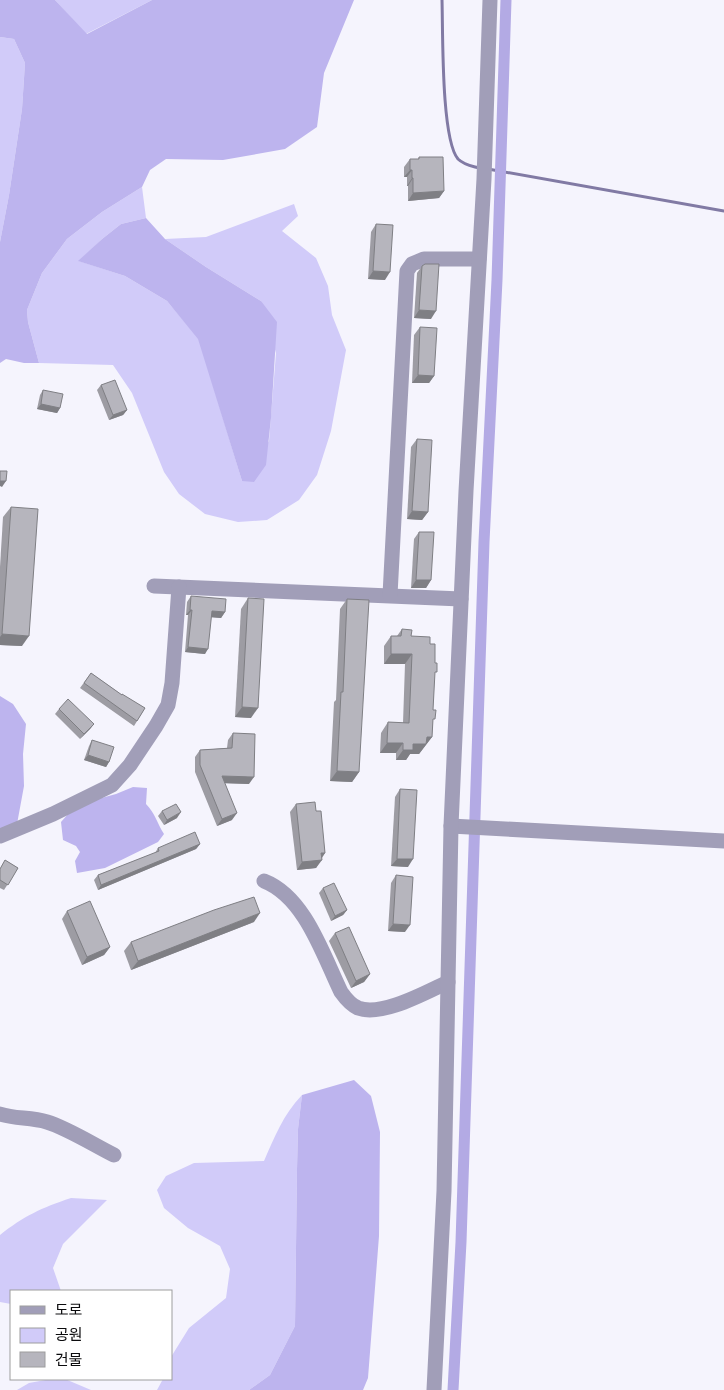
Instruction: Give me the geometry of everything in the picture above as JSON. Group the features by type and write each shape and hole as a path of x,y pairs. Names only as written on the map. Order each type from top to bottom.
{"street":[{"path":"434,1390 444,1191 448,982 455,826 461,599 479,259 490,0"},
{"path":"390,595 408,271 412,264 424,259 479,259"},
{"path":"154,586 461,599"},
{"path":"0,836 53,814 112,785 130,766 168,704 172,683 179,587"},
{"path":"455,826 724,841"},
{"path":"264,881 281,890 298,909 311,929 341,992 347,1001 358,1008 377,1010 416,997 448,982"},
{"path":"0,1114 12,1118 30,1118 48,1122 114,1155"}],"green space":[{"path":"55,0 152,0 86,34"},
{"path":"0,37 14,39 25,63 22,109 0,242"},
{"path":"142,187 146,218 121,224 79,261 125,276 167,301 199,339 242,481 269,441 276,353 261,301 165,239 206,237 294,204 298,216 282,231 316,258 328,286 332,315 346,350 331,431 317,475 299,500 267,520 238,522 205,514 179,494 164,472 132,393 113,365 39,363 28,322 27,310 42,273 67,239 102,212"},
{"path":"302,1095 298,1129 295,1326 270,1375 249,1390 157,1390 162,1380 172,1380 172,1355 189,1328 226,1298 230,1269 220,1246 188,1228 164,1208 157,1190 166,1176 194,1163 264,1161 276,1134"},
{"path":"71,1198 107,1200 63,1244 53,1268 61,1290 10,1290 10,1304 0,1302 0,1235 33,1213"},
{"path":"46,1380 67,1380 91,1390 17,1390 29,1383"}],"shaded area":[{"path":"0,0 55,0 87,34 152,0 354,0 324,73 317,127 285,149 223,160 166,159 150,170 142,187 102,212 67,239 42,273 27,310 28,322 39,363 24,363 6,359 0,363 0,242 22,109 25,63 14,39 0,37"},
{"path":"146,218 165,239 261,301 277,322 266,465 254,482 242,481 198,339 167,301 125,276 78,261 121,224"},
{"path":"0,696 13,704 26,724 23,754 24,786 17,824 0,832"},
{"path":"133,787 147,788 146,804 164,834 158,842 105,868 77,873 75,861 80,852 76,846 63,840 61,822 76,805 116,794"},
{"path":"354,1080 371,1096 380,1132 379,1236 368,1378 363,1390 249,1390 270,1375 295,1326 298,1129 302,1095"}],"building":[{"path":"419,157 443,157 444,191 413,193 410,159 419,159"},
{"path":"376,224 393,225 390,272 373,271"},
{"path":"425,264 439,264 436,311 419,310 422,266"},
{"path":"420,327 437,328 434,376 418,375"},
{"path":"115,380 127,410 113,415 101,385"},
{"path":"43,390 63,394 60,408 41,404"},
{"path":"417,439 432,440 428,512 412,511"},
{"path":"0,471 7,471 6,481 0,481"},
{"path":"11,507 38,509 29,636 2,634"},
{"path":"419,532 434,532 431,580 416,580"},
{"path":"191,596 226,599 225,612 212,611 208,649 188,647 192,610 190,610"},
{"path":"248,598 264,599 258,708 242,707"},
{"path":"347,599 369,600 359,772 337,771"},
{"path":"402,629 412,630 411,636 430,637 430,644 435,644 435,663 437,663 433,710 436,710 435,719 433,719 432,737 427,737 426,744 413,744 413,750 403,750 403,743 387,743 388,722 409,723 412,654 391,654 391,636 401,636"},
{"path":"91,673 122,695 145,708 137,721 84,683"},
{"path":"68,699 94,724 84,734 59,709"},
{"path":"233,733 255,734 254,777 222,776 237,813 222,819 200,765 200,750 232,748"},
{"path":"92,740 114,747 109,762 88,755"},
{"path":"400,789 417,790 413,859 397,859"},
{"path":"315,802 316,811 321,811 325,853 321,853 322,860 302,862 296,804"},
{"path":"176,804 181,812 167,820 162,811"},
{"path":"195,832 200,844 101,885 98,875 159,851 158,848"},
{"path":"5,860 18,868 8,885 0,880 0,869"},
{"path":"396,875 413,877 410,925 393,924"},
{"path":"334,883 347,910 335,916 323,888"},
{"path":"254,897 260,913 138,961 131,942 214,910"},
{"path":"90,901 110,947 87,957 67,911"},
{"path":"349,927 370,974 356,981 335,933"}],"waterway":[{"path":"442,0 444,84 448,130 452,148 458,159 465,164 479,168"},
{"path":"453,1390 461,1242 484,542 497,280 506,0"},
{"path":"488,169 724,211"}]}
